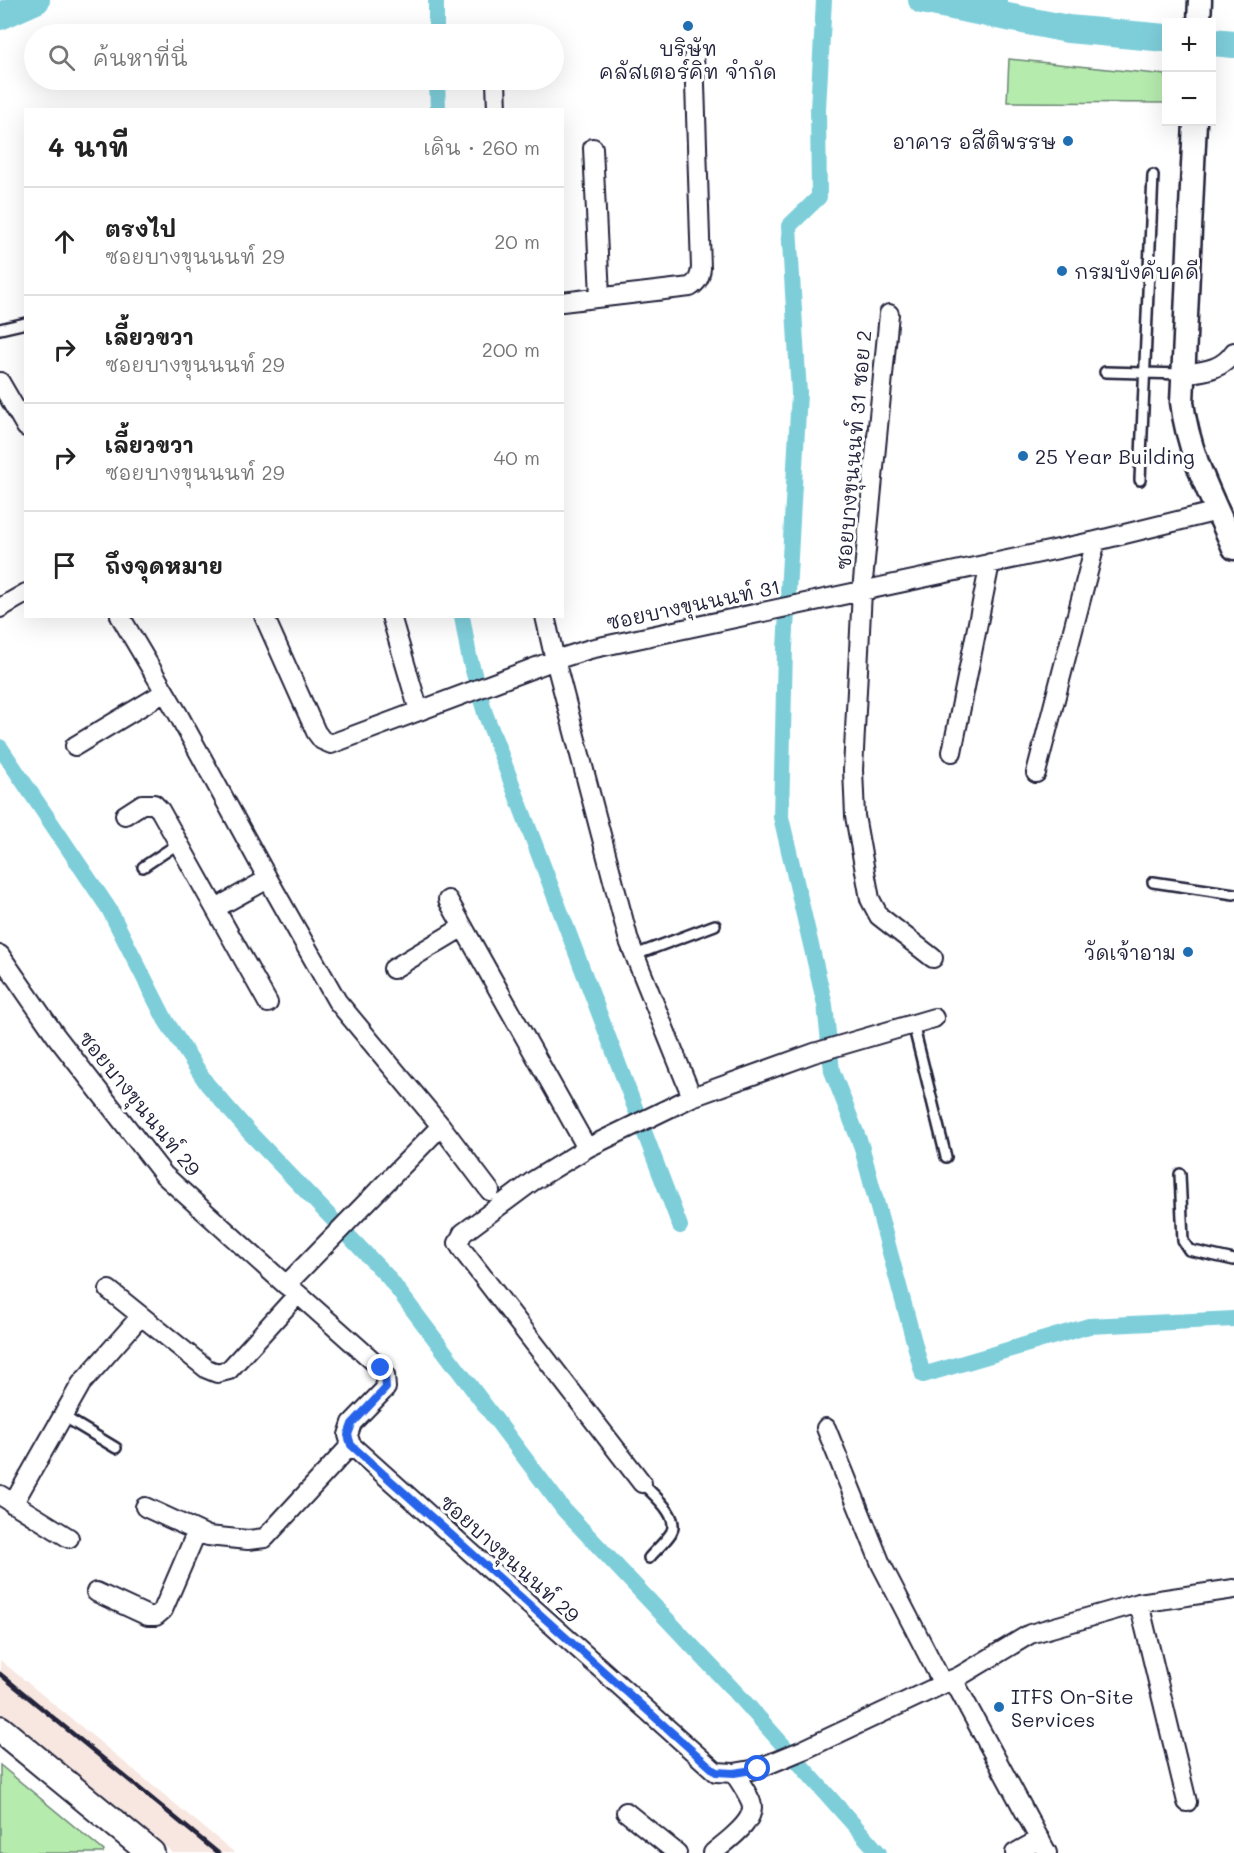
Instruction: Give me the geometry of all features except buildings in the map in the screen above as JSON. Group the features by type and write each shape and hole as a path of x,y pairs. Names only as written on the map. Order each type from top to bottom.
{"main road":[{"path":"0,1728 151,1853"}],"street":[{"path":"1199,18 1200,0"},
{"path":"564,302 690,287 700,278 694,54"},
{"path":"496,90 497,108"},
{"path":"1195,126 1182,402 1197,466 1234,548"},
{"path":"593,148 600,296"},
{"name":"ซอยบางขุนนนท์ 31 ซอย 2","path":"889,314 862,591 853,770 855,816 870,899 879,916 933,958"},
{"path":"1183,374 1215,369 1227,362 1234,352"},
{"path":"0,382 24,424"},
{"name":"ซอยบางขุนนนท์ 31","path":"265,618 316,732 325,742 335,742 590,649 1096,542 1218,511"},
{"path":"1036,773 1096,542"},
{"path":"952,752 990,563"},
{"path":"0,608 24,594"},
{"path":"121,618 165,692 337,1001 441,1126 490,1191"},
{"path":"392,618 418,711"},
{"path":"545,618 629,941 692,1097"},
{"path":"75,746 165,692"},
{"path":"125,815 142,804 154,804 179,843 268,1003"},
{"path":"216,908 268,879"},
{"path":"448,900 587,1148"},
{"path":"393,969 463,927"},
{"name":"ซอยบางขุนนนท์ 29","path":"0,955 56,1036 164,1175 381,1368 385,1375 386,1388 349,1429 351,1445 716,1772 734,1773"},
{"path":"642,1483 458,1243 463,1233 533,1181 587,1148 692,1097 814,1053 934,1018"},
{"path":"109,1290 207,1369 217,1372 229,1370 292,1290 441,1126"},
{"path":"69,1538 7,1499 63,1416 81,1384 140,1317"},
{"path":"825,1428 881,1564 1044,1846 1015,1853"},
{"path":"145,1507 208,1536 248,1540 265,1538 351,1445"},
{"path":"96,1592 148,1616 156,1616 163,1610 197,1531"},
{"path":"713,1853 748,1821 753,1811 752,1804 734,1773 758,1769 803,1750 948,1682 1030,1634 1139,1603 1234,1589"},
{"path":"1139,1603 1187,1802"},
{"path":"626,1812 677,1853"}],"lane":[{"path":"1140,480 1153,175"},
{"path":"0,329 24,323"},
{"path":"1105,372 1183,374"},
{"path":"144,867 179,843"},
{"path":"1153,882 1234,894"},
{"path":"635,955 715,925"},
{"path":"913,1024 946,1157"},
{"path":"1180,1174 1183,1241 1189,1250 1232,1260"},
{"path":"63,1416 116,1448"},
{"path":"642,1483 669,1513 673,1522 672,1532 649,1558"}],"shaded area":[{"path":"0,1660 235,1853 173,1853 0,1711"}],"green space":[{"path":"1009,59 1162,75 1162,103 1007,102"},
{"path":"0,1765 104,1851 103,1853 0,1853"}],"waterway":[{"path":"0,16 36,0"},
{"path":"436,0 436,24"},
{"path":"824,0 818,109 819,197 789,226 799,393 785,648 781,817 825,1005 832,1071 861,1145 923,1375 1089,1326 1234,1319"},
{"path":"922,0 1068,29 1162,38"},
{"path":"999,0 1000,15"},
{"path":"1216,42 1234,44"},
{"path":"437,90 438,108"},
{"path":"462,618 469,656 485,713 680,1226"},
{"path":"0,747 109,909 166,1021 207,1084 249,1132 388,1277 564,1510 743,1700 879,1853"}],"railway":[{"path":"0,1674 218,1853"}],"place":[{"name":"บริษัท คลัสเตอร์คิท จำกัด","path":"688,26"},
{"name":"อาคาร อสีติพรรษ","path":"1068,141"},
{"name":"กรมบังคับคดี","path":"1062,271"},
{"name":"25 Year Building","path":"1023,456"},
{"name":"วัดเจ้าอาม","path":"1188,952"},
{"name":"ITFS On-Site Services","path":"999,1707"}],"route":[{"path":"381,1368 385,1375 386,1388 352,1424 348,1435 351,1445 716,1772 734,1773 758,1769"}]}
